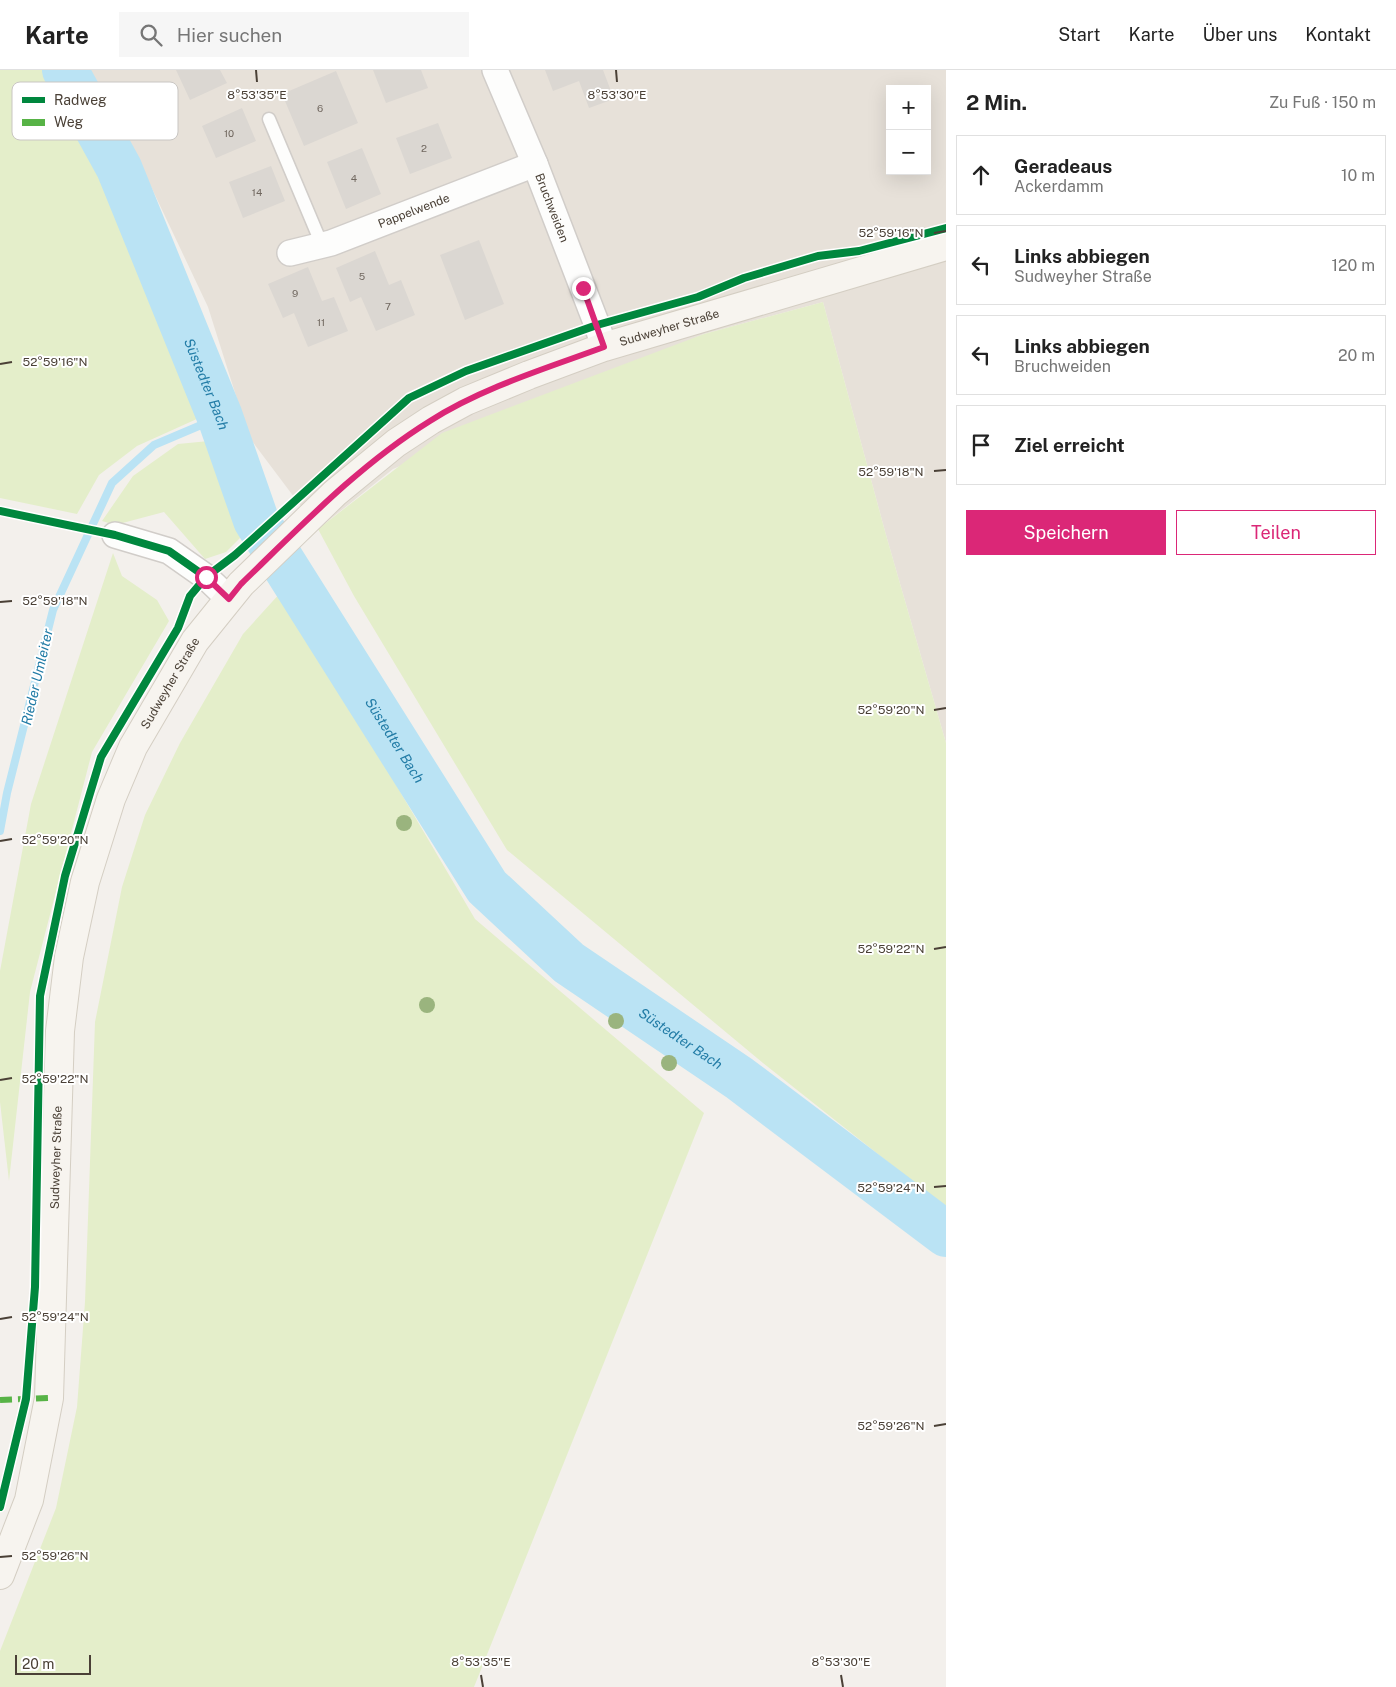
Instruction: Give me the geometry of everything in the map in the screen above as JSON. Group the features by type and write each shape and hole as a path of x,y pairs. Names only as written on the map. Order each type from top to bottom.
{"street":[{"name":"Bruchweiden","path":"495,70 536,164 598,325 604,347"},
{"name":"Pappelwende","path":"290,254 322,245 536,164"},
{"name":"Sudweyher Straße","path":"0,1574 29,1500 49,1398 60,1031 69,957 85,882 110,799 132,747 195,641 235,592 335,493 396,443 431,420 466,401 604,347 946,246"},
{"path":"115,535 169,551 206,577 235,592"}],"lane":[{"path":"269,119 322,245"}],"shaded area":[{"path":"89,70 946,70 946,743 886,535 823,302 704,334 393,469 318,529 249,437 208,307 128,140 178,140 178,82 96,82"}],"green space":[{"path":"0,70 47,70 54,82 12,82 12,140 86,140 105,175 183,366 199,418 137,446 99,475 77,514 0,498"},
{"path":"823,302 886,535 946,743 946,1208 763,1063 507,850 354,596 318,529 442,433 704,334"},
{"path":"209,441 248,530 226,552 205,559 164,512 115,525 102,521 133,476 178,444"},
{"path":"113,553 122,576 157,600 169,621 92,752 30,992 9,1181 0,1102 0,971 31,804"},
{"path":"282,591 475,919 704,1113 474,1687 0,1687 0,1651 56,1508 77,1407 85,1302 95,1022 122,887 145,815 180,743 243,634"}],"building":[{"path":"176,70 220,70 227,83 190,100"},
{"path":"373,70 421,70 428,88 386,103"},
{"path":"545,70 603,70 614,99 589,108 579,81 553,91"},
{"path":"336,71 358,123 304,146 282,94"},
{"path":"242,108 256,141 216,158 202,126"},
{"path":"438,123 452,158 410,174 396,138"},
{"path":"362,148 381,194 346,209 327,162"},
{"path":"271,166 285,201 243,218 229,182"},
{"path":"479,240 504,304 465,320 440,255"},
{"path":"375,251 389,285 401,280 415,315 376,331 361,297 350,302 336,268"},
{"path":"308,267 322,301 334,297 348,331 308,347 294,313 283,318 268,284"}],"waterway":[{"name":"Süstedter Bach","path":"65,70 72,82"},
{"name":"Süstedter Bach","path":"104,140 119,168 220,417 256,520 487,887 569,963 739,1078 946,1234"},
{"name":"Rieder Umleiter","path":"0,831 7,793 53,610 112,483 154,445 220,417"}],"marked path":[{"path":"0,1400 49,1398"}],"cycle path":[{"path":"0,1507 26,1399 35,1287 40,996 65,876 101,757 178,628 190,596 206,577 235,555 409,398 466,371 597,325 698,297 744,278 818,256 859,251 946,228"},
{"path":"0,511 115,535 169,551 206,577"}],"route":[{"path":"206,577 229,599 241,584 335,493 396,443 431,420 466,401 604,347 598,325 583,288"}]}
